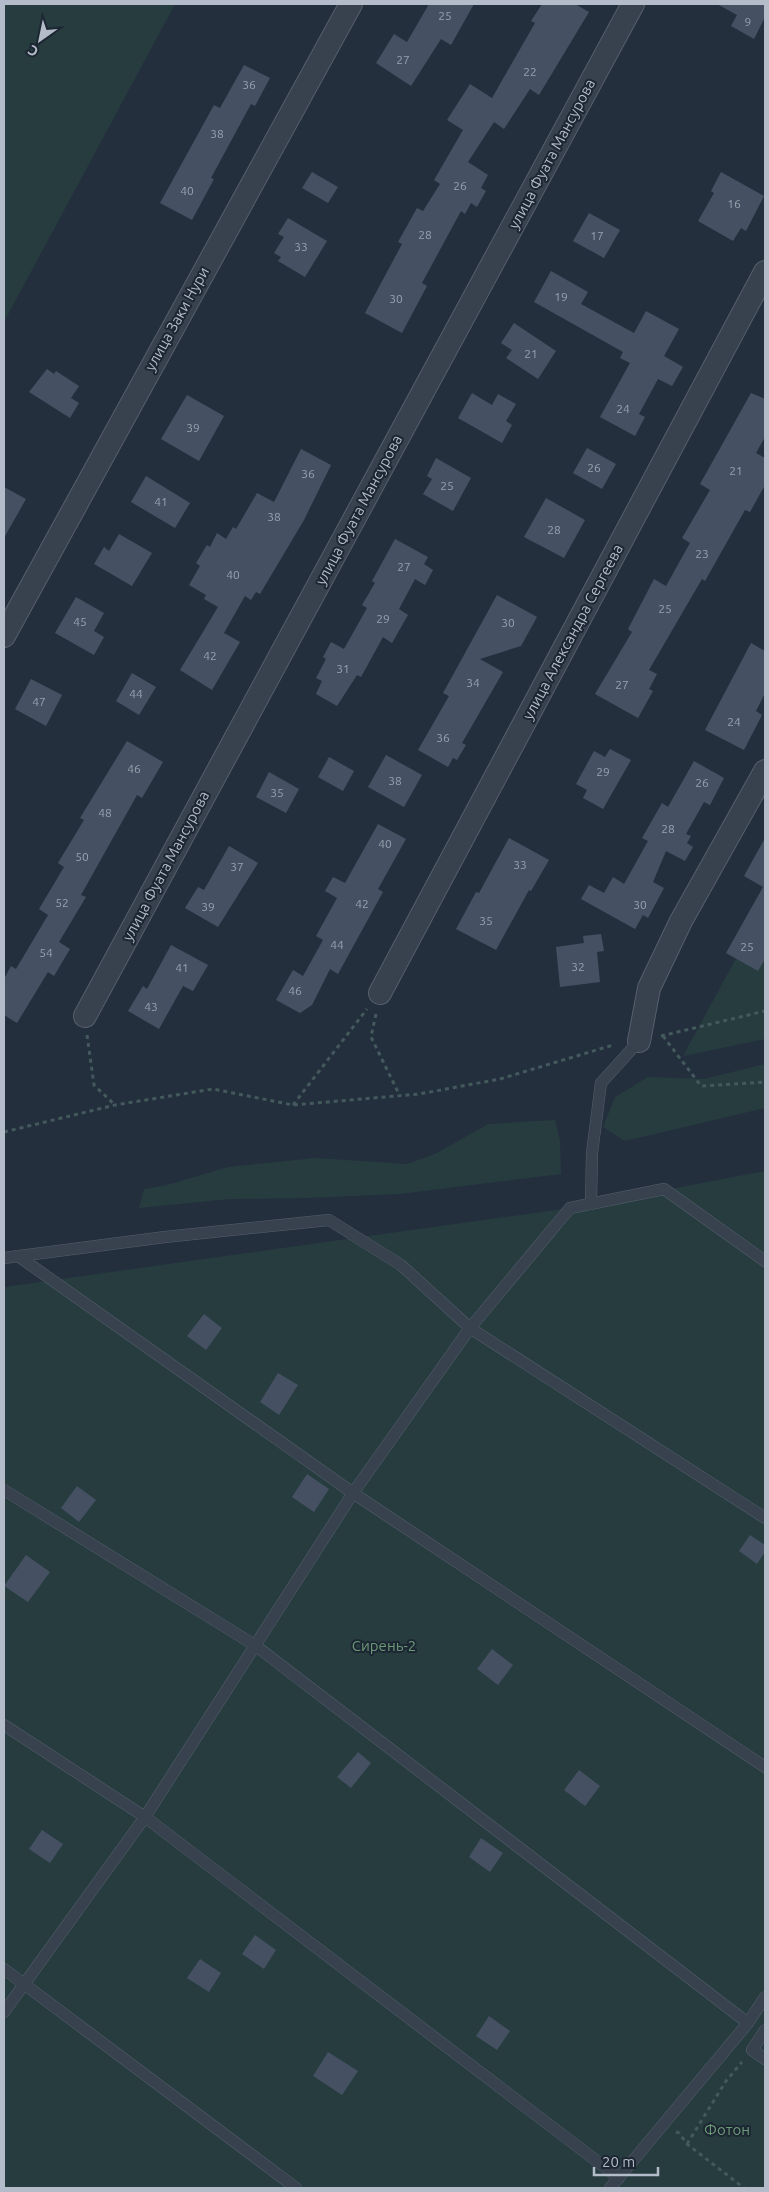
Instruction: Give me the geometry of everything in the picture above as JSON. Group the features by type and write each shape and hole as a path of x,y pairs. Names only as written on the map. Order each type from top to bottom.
{"street":[{"name":"улица Заки Нури","path":"4,636 351,4"},
{"name":"улица Фуата Мансурова","path":"84,1016 633,4"},
{"name":"улица Александра Сергеева","path":"380,993 765,272"},
{"path":"639,1041 649,988 681,921 765,771"}],"lane":[{"path":"591,1204 592,1153 601,1083 639,1041"},
{"path":"4,2012 145,1817 353,1493 470,1328 570,1208 664,1189 765,1261"},
{"path":"4,1258 165,1237 329,1220 401,1265 470,1328 765,1518"},
{"path":"18,1256 353,1493 765,1767"},
{"path":"4,1490 256,1646 748,2023"},
{"path":"4,1725 145,1817 619,2178"},
{"path":"4,1969 296,2188"},
{"path":"610,2188 748,2023 765,1997"},
{"path":"765,2030 752,2050 765,2059"}],"path":[{"path":"380,993 371,1037 400,1096"},
{"path":"293,1105 380,993"},
{"path":"4,1132 115,1105 213,1089 293,1105 400,1096 500,1079 612,1045 663,1036 765,1011"},
{"path":"84,1016 94,1085 115,1105"},
{"path":"663,1036 701,1086 765,1082"},
{"path":"687,2144 726,2081 752,2050"},
{"path":"658,2131 679,2132 687,2144 744,2188"}],"green space":[{"path":"4,4 175,4 4,322"},
{"path":"765,905 765,1039 683,1056"},
{"path":"765,1064 765,1108 625,1141 603,1127 615,1097 648,1077 704,1079"},
{"path":"555,1120 560,1141 561,1174 400,1194 230,1199 139,1208 144,1189 167,1185 228,1167 316,1158 407,1164 435,1154 488,1124"},
{"name":"Сирень-2","path":"765,1171 765,2188 4,2188 4,1287 570,1208"}],"building":[{"path":"429,4 474,4 451,45 441,39 411,86 376,63 394,34 407,42"},
{"path":"542,4 575,4 589,12 539,95 530,89 504,129 494,122 468,162 488,175 481,188 486,191 477,207 471,203 465,214 461,211 422,283 427,286 402,333 365,313 402,244 398,242 417,208 423,211 440,184 434,180 463,130 447,120 470,84 492,98 535,23 531,21"},
{"path":"717,4 765,4 765,17 754,39 731,26 737,15"},
{"path":"244,65 270,78 255,106 251,104 211,178 214,179 192,220 160,203 214,105 220,108"},
{"path":"312,172 338,187 328,203 302,188"},
{"path":"721,172 764,196 746,231 741,228 733,241 698,221 714,193 711,191"},
{"path":"589,213 620,230 604,258 573,241"},
{"path":"288,218 327,241 305,277 278,261 281,257 274,253 284,237 278,234"},
{"path":"551,271 588,292 581,304 634,333 646,311 679,329 664,356 683,367 672,386 658,379 639,414 645,417 635,436 600,417 630,363 620,358 623,352 534,302"},
{"path":"514,323 556,351 538,379 506,358 512,350 501,343"},
{"path":"47,369 54,374 56,371 79,386 71,398 79,403 70,418 29,392"},
{"path":"472,393 492,405 498,394 516,404 506,421 512,425 502,443 458,418"},
{"path":"751,393 765,399 765,437 756,453 765,458 765,485 750,512 745,510 705,581 702,579 649,670 657,674 649,689 653,691 638,718 595,694 632,632 628,629 654,579 666,586 690,543 682,538 710,490 700,484"},
{"path":"187,395 224,416 199,461 161,439"},
{"path":"587,448 616,464 602,489 573,473"},
{"path":"301,449 331,465 304,520 260,594 256,592 251,600 245,596 224,633 240,642 212,690 180,670 218,607 204,599 206,595 189,585 200,566 196,563 207,545 210,547 217,533 226,539 233,527 236,529 257,493 274,502"},
{"path":"436,458 471,478 453,511 423,494 432,479 427,476"},
{"path":"146,476 190,503 175,528 131,502"},
{"path":"4,487 26,499 4,538"},
{"path":"546,498 585,520 564,558 524,537"},
{"path":"119,534 152,553 132,586 94,564 104,547 109,551"},
{"path":"395,539 428,557 424,564 433,570 425,585 415,579 399,609 408,615 392,643 383,637 361,677 357,675 337,706 316,694 322,681 316,678 326,659 323,657 331,642 344,649 367,608 362,605 375,583 372,581"},
{"path":"497,595 537,617 521,646 480,659 503,672 462,743 466,745 457,760 453,758 448,767 418,750 449,696 443,693"},
{"path":"76,597 104,613 94,631 104,637 94,655 55,633"},
{"path":"751,643 765,651 765,693 756,711 762,715 744,750 705,730"},
{"path":"132,673 156,687 139,715 116,701"},
{"path":"31,679 62,695 46,726 15,709"},
{"path":"127,741 163,762 142,798 137,795 81,895 86,897 59,942 70,949 54,976 48,972 17,1023 4,1015 4,979 11,966 16,969 48,915 39,909 64,867 58,863 84,820 80,818"},
{"path":"610,749 631,760 603,809 583,798 587,790 576,784 594,751 605,757"},
{"path":"386,755 422,775 404,807 368,787"},
{"path":"329,757 354,771 343,791 318,777"},
{"path":"694,761 724,778 710,805 704,802 686,834 691,836 687,843 693,847 685,861 666,851 653,882 664,888 648,918 643,915 635,929 581,899 589,885 604,893 613,877 624,884 648,841 642,838 662,803 668,807"},
{"path":"269,772 299,789 286,813 256,797"},
{"path":"378,824 406,839 378,889 383,892 338,974 330,969 312,1005 300,1013 276,1000 293,970 303,976 323,940 316,936 337,898 325,891 333,877 345,883"},
{"path":"509,838 549,860 531,891 529,890 496,950 456,929 476,892 479,893"},
{"path":"765,838 765,959 758,971 726,953 763,887 744,876"},
{"path":"229,846 258,863 218,927 185,908 198,887 204,890"},
{"path":"601,934 604,951 597,952 600,982 560,987 556,947 584,943 583,936"},
{"path":"171,945 208,965 193,991 183,986 159,1029 128,1011 143,986 147,989"},
{"path":"204,1314 222,1328 206,1350 187,1336"},
{"path":"278,1373 298,1385 279,1415 260,1402"},
{"path":"307,1474 329,1489 314,1512 292,1497"},
{"path":"77,1486 96,1500 79,1522 61,1508"},
{"path":"750,1535 765,1545 765,1552 757,1564 739,1551"},
{"path":"26,1555 50,1572 28,1602 4,1586"},
{"path":"492,1649 513,1665 498,1685 477,1669"},
{"path":"358,1752 371,1763 351,1788 337,1777"},
{"path":"579,1770 600,1786 585,1806 564,1790"},
{"path":"42,1830 63,1844 50,1863 29,1849"},
{"path":"481,1838 503,1853 490,1872 469,1857"},
{"path":"255,1935 276,1950 264,1969 242,1954"},
{"path":"200,1959 221,1973 209,1992 187,1978"},
{"path":"489,2016 510,2031 497,2050 476,2036"},
{"path":"328,2052 358,2071 342,2095 313,2076"}],"park label":[{"name":"Фотон","path":"727,2130"}]}
